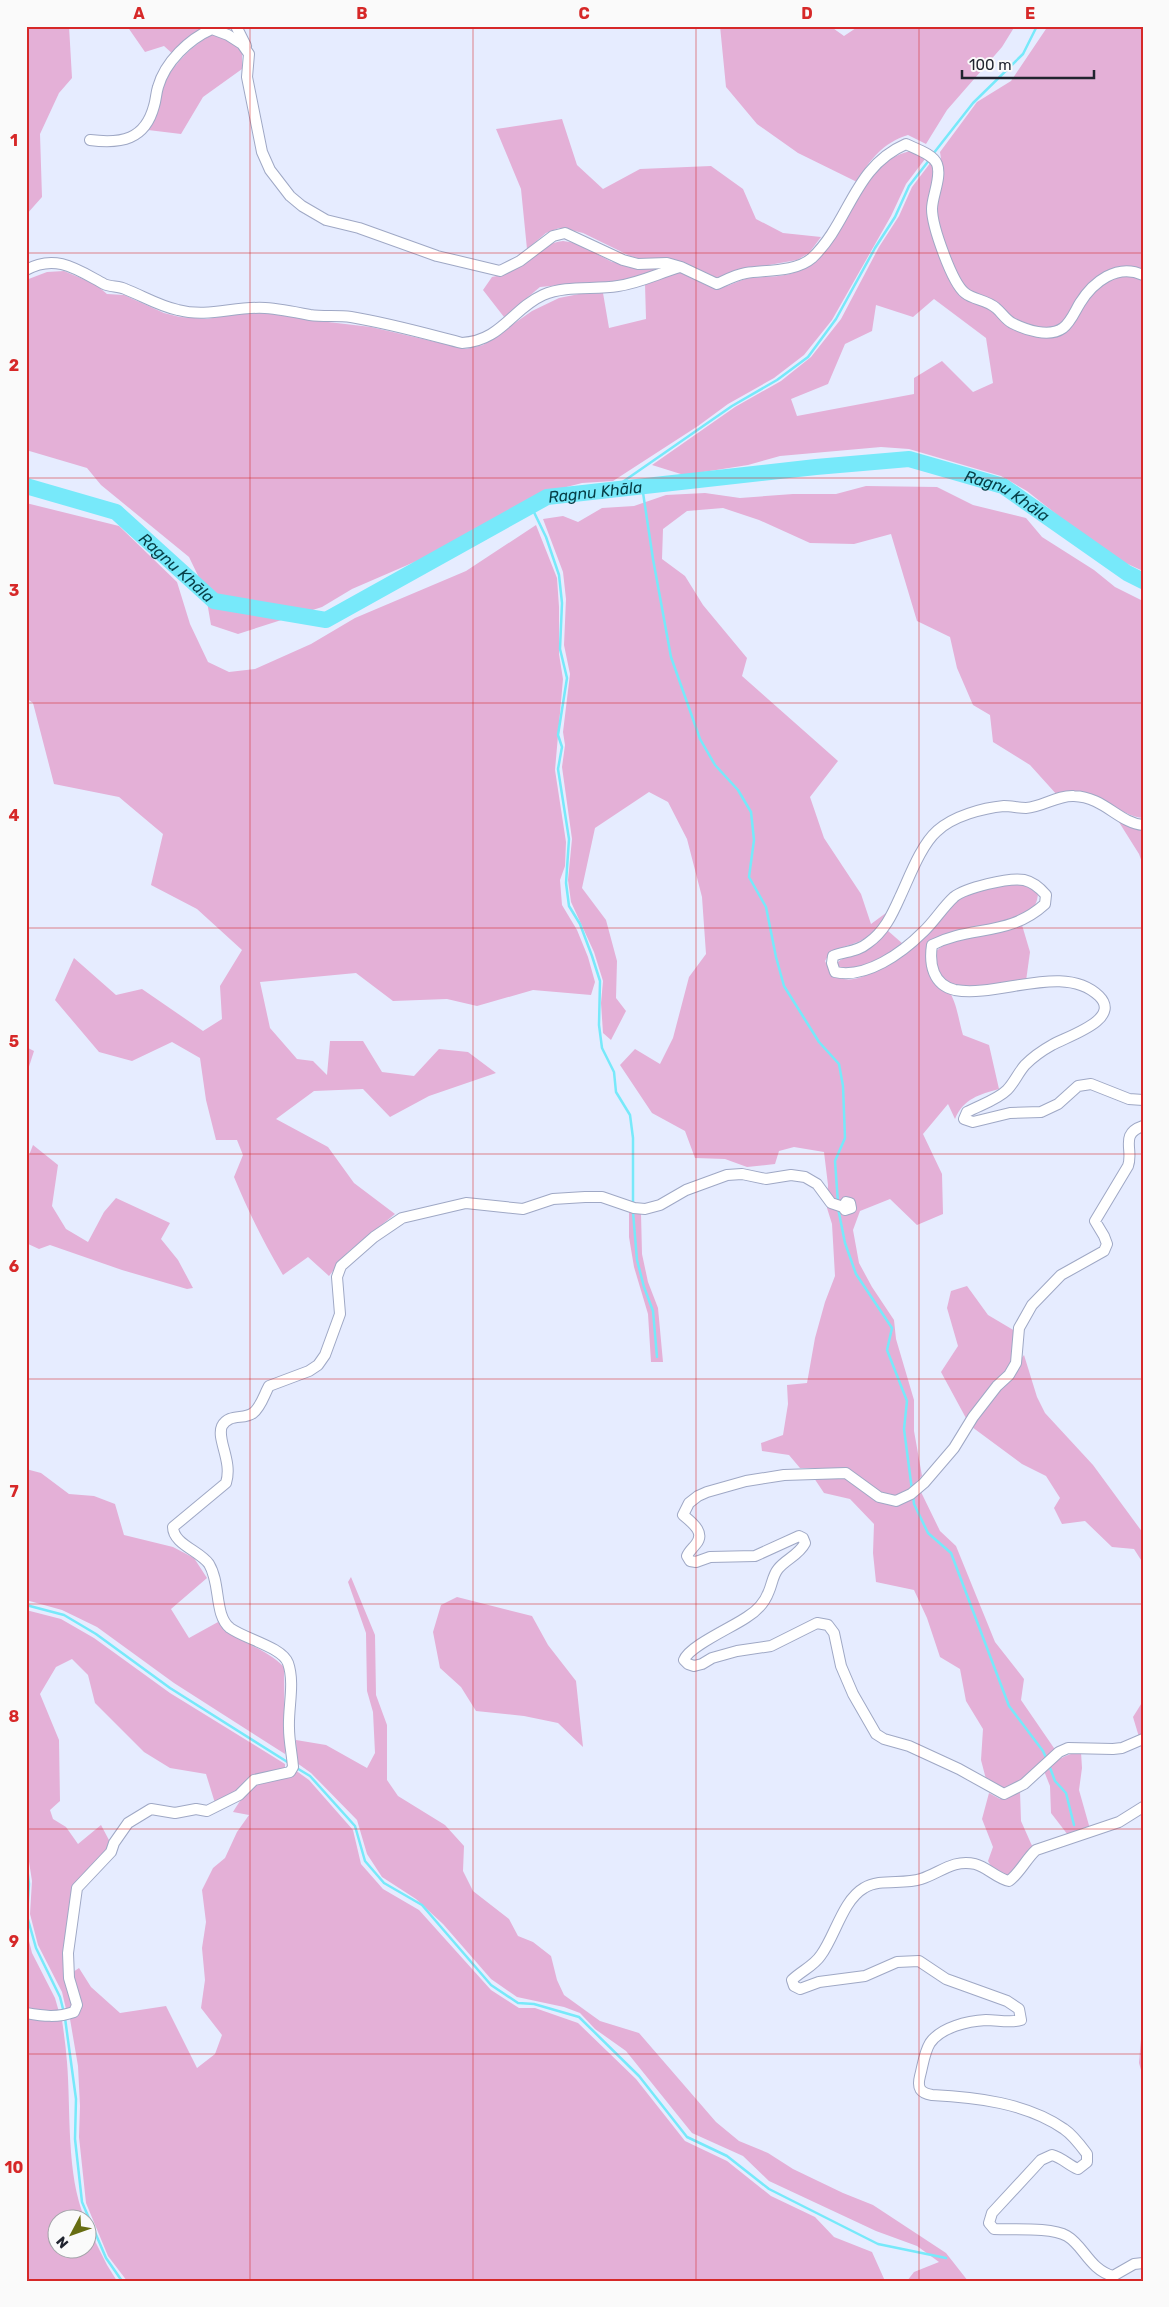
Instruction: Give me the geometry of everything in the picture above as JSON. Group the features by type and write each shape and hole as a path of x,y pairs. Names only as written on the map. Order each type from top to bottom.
{"street":[{"path":"236,26 243,38 248,54 247,77 262,152 270,170 290,196 302,206 326,220 359,228 437,256 500,271 509,267 553,236 565,233 623,260 638,264 667,263 681,267 717,284 736,275 802,265 812,258 828,238 874,165 906,144 928,155 937,163 938,171 932,211 942,251 956,284 966,294 996,308 1013,323 1040,333 1050,333 1063,328 1074,315 1082,301 1108,274 1122,271 1136,272 1143,275"},
{"path":"90,140 112,143 128,139 138,133 148,122 154,107 158,86 168,66 198,35 212,29 228,34 242,44 248,54"},
{"path":"26,270 44,264 60,263 78,268 105,285 120,287 180,311 200,314 218,313 237,308 286,310 311,315 353,318 462,343 474,342 487,337 542,295 578,288 616,287 631,284 681,267"},
{"path":"1143,824 1129,821 1097,801 1073,796 1034,807 1005,806 990,808 950,822 936,831 925,848 884,929 868,944 856,951 842,952 833,956 832,964 835,972 845,974 879,964 908,946 924,932 955,896 974,888 1011,879 1024,880 1037,885 1046,895 1045,904 1028,918 997,928 945,938 932,945 931,966 935,976 955,990 984,990 1044,982 1071,982 1087,987 1101,998 1104,1007 1100,1019 1088,1028 1051,1045 1038,1054 1024,1066 1007,1090 967,1112 964,1119 968,1122 973,1122 1010,1113 1041,1112 1058,1104 1078,1086 1091,1084 1129,1098 1143,1100"},
{"path":"1143,1126 1130,1135 1128,1141 1130,1160 1128,1166 1095,1221 1107,1244 1104,1251 1060,1275 1032,1305 1019,1328 1016,1363 1009,1375 997,1386 973,1417 954,1448 924,1483 911,1494 896,1501 879,1497 846,1473 784,1475 746,1481 702,1494 689,1503 683,1515 697,1527 700,1536 698,1542 688,1552 687,1556 690,1561 696,1562 710,1557 755,1556 799,1536 806,1543 797,1554 776,1571 769,1592 758,1609 692,1650 686,1655 684,1660 688,1664 694,1666 712,1658 737,1651 771,1646 817,1623 828,1625 834,1633 841,1666 853,1694 870,1727 876,1734 884,1739 909,1746 958,1769 1004,1794 1024,1784 1059,1752 1068,1748 1122,1748 1143,1740"},
{"path":"26,2013 55,2017 74,2012 77,2005 70,1978 68,1953 77,1888 111,1852 114,1843 128,1823 151,1809 175,1813 196,1809 207,1811 239,1795 254,1780 290,1772 293,1767 289,1729 290,1676 288,1663 282,1654 242,1635 229,1626 221,1617 216,1579 208,1564 198,1553 178,1540 173,1534 173,1527 226,1482 229,1473 221,1432 223,1425 234,1417 246,1416 254,1412 269,1386 309,1371 318,1365 325,1355 340,1314 337,1277 341,1266 390,1224 402,1218 466,1204 522,1209 553,1199 602,1197 634,1208 645,1208 660,1205 686,1190 726,1175 742,1174 766,1179 791,1175 805,1176 818,1184 831,1203 844,1207"},
{"path":"1143,1807 1119,1822 1036,1850 1027,1858 1015,1876 1009,1881 1001,1879 976,1864 961,1862 947,1866 920,1879 880,1883 863,1888 850,1901 822,1955 814,1964 792,1980 794,1986 800,1989 826,1981 865,1976 897,1962 919,1961 946,1979 1007,2001 1019,2009 1021,2020 973,2022 954,2026 936,2036 926,2052 919,2082 920,2089 923,2093 932,2095 1002,2104 1041,2117 1066,2130 1087,2154 1087,2162 1078,2169 1072,2167 1063,2158 1052,2155 1041,2160 992,2213 989,2223 994,2229 1059,2232 1069,2237 1098,2268 1113,2276 1134,2264 1143,2263"}],"shaded area":[{"path":"32,26 69,26 72,78 59,93 40,134 42,197 26,215 26,32"},
{"path":"127,26 209,26 198,31 174,55 164,46 145,52"},
{"path":"720,26 830,26 844,36 859,26 1015,26 1002,47 947,110 926,144 908,135 891,142 872,159 857,182 798,153 757,124 726,87"},
{"path":"1048,26 1143,26 1143,272 1105,273 1068,318 1056,326 1043,327 1030,326 1016,320 987,303 961,283 954,272 946,250 938,220 937,203 941,169 940,152 977,102 1011,81"},
{"path":"213,34 230,41 242,52 242,69 203,97 181,134 148,130 162,88 174,67 199,43"},
{"path":"562,119 577,165 603,189 640,169 711,166 743,189 756,219 783,233 821,237 809,253 797,260 753,268 716,279 630,256 583,233 559,228 546,233 527,249 521,189 496,129"},
{"path":"910,151 925,159 906,184 891,216 832,320 804,355 774,378 728,404 698,426 613,481 582,483 551,491 528,500 489,524 426,557 352,589 322,607 238,634 211,625 205,590 189,557 101,485 87,468 26,450 26,280 47,272 64,271 95,284 107,294 124,295 164,313 180,317 207,319 245,312 292,315 311,320 371,327 466,349 483,345 532,311 559,298 579,294 603,293 609,328 646,319 645,284 681,271 701,283 718,288 747,279 794,273 817,258 831,243 862,189 874,173 890,160"},
{"path":"931,162 935,168 930,212 967,299 1052,336 1088,296 1109,278 1126,275 1143,280 1143,571 1108,555 1027,491 1001,476 909,449 881,447 780,456 748,465 684,475 652,465 735,407 781,381 811,357 841,319 879,247 899,216 912,187","holes":["934,299 986,338 993,383 973,392 942,361 914,378 914,394 797,416 791,399 828,384 845,344 872,331 876,305 913,317"]},
{"path":"563,241 576,243 612,262 667,267 650,274 614,283 595,282 540,287 504,317 483,290 492,277 515,269 550,244"},
{"path":"866,486 937,487 973,505 1026,518 1042,537 1094,570 1115,587 1143,601 1143,818 1126,813 1089,794 1071,791 1058,796 1030,765 993,742 990,715 973,705 957,668 950,637 917,621 891,534 854,544 810,543 759,520 723,508 687,511 663,529 662,559 685,576 703,605 747,658 742,676 838,761 810,797 824,838 861,894 871,924 890,910 871,934 859,942 831,951 825,961 837,976 853,979 871,973 891,960 911,943 956,899 969,892 1015,881 1028,885 1038,891 1034,906 1023,917 941,937 927,946 930,970 945,986 952,997 963,1035 989,1045 999,1089 979,1095 967,1102 958,1112 955,1119 948,1104 923,1134 942,1174 943,1214 917,1225 890,1199 860,1211 853,1230 859,1263 894,1320 896,1339 914,1400 914,1431 922,1476 907,1492 897,1497 879,1494 847,1468 800,1468 789,1455 762,1451 761,1443 783,1435 788,1404 787,1385 807,1383 815,1338 825,1302 835,1276 832,1224 827,1208 828,1185 824,1152 794,1147 779,1151 775,1164 747,1167 725,1159 695,1158 685,1131 652,1113 620,1065 635,1049 660,1064 673,1038 689,977 706,954 702,897 687,839 668,802 649,792 595,828 582,888 606,920 617,961 616,998 626,1011 611,1040 603,1033 601,1003 603,981 594,952 571,902 568,880 572,839 562,767 565,745 563,732 570,674 564,645 566,599 563,572 543,519 563,516 578,522 602,508 634,506 666,495 705,493 740,498 793,494 836,494"},
{"path":"26,503 119,526 177,582 190,624 208,662 229,672 255,669 311,644 355,618 466,571 536,525 557,578 559,654 563,679 555,770 566,842 565,866 560,880 562,905 577,930 588,957 595,982 591,995 533,990 477,1006 447,999 393,1001 356,973 260,982 270,1028 297,1059 313,1061 327,1075 330,1041 363,1041 382,1072 414,1076 439,1049 468,1052 496,1073 429,1096 390,1117 363,1089 314,1091 276,1119 328,1147 354,1183 395,1214 348,1252 329,1276 308,1257 283,1275 257,1227 234,1177 243,1155 237,1140 216,1140 206,1100 200,1058 172,1042 132,1061 99,1052 55,1000 74,958 116,995 142,989 203,1031 222,1019 220,986 242,950 197,909 151,885 163,834 119,797 54,784 33,703 26,698"},
{"path":"1117,819 1143,829 1143,865 1139,854"},
{"path":"1022,925 1030,952 1026,981 1009,984 963,986 947,982 937,972 935,952 946,943"},
{"path":"887,930 903,944 890,955 856,969 839,968 837,963 840,960 866,950"},
{"path":"26,1047 34,1051 26,1076"},
{"path":"33,1145 58,1165 52,1206 66,1229 88,1242 104,1212 116,1198 170,1223 161,1239 178,1260 193,1288 187,1289 122,1270 50,1245 39,1249 26,1243 26,1163"},
{"path":"629,1208 641,1213 642,1254 648,1282 658,1308 663,1362 651,1362 648,1314 634,1267 629,1237"},
{"path":"967,1286 988,1315 1015,1331 1011,1365 1003,1376 991,1385 967,1420 941,1372 958,1346 947,1308 951,1291"},
{"path":"1024,1355 1037,1397 1045,1413 1093,1465 1143,1533 1143,1563 1134,1549 1112,1547 1085,1521 1062,1524 1054,1508 1060,1498 1046,1476 1022,1464 972,1427"},
{"path":"26,1469 41,1473 69,1494 94,1496 115,1504 124,1535 173,1547 194,1558 207,1578 171,1609 189,1638 218,1622 233,1635 268,1654 284,1667 285,1754 174,1683 97,1627 62,1610 26,1600"},
{"path":"846,1476 864,1492 885,1500 900,1499 921,1492 940,1531 956,1546 995,1642 1024,1679 1021,1700 1056,1751 1031,1773 1004,1791 987,1783 981,1760 983,1729 966,1701 960,1669 940,1657 927,1618 914,1590 876,1582 873,1553 874,1524 850,1499 824,1493 814,1478"},
{"path":"351,1577 375,1635 376,1695 387,1725 387,1780 398,1796 445,1825 464,1846 463,1871 473,1891 509,1919 518,1936 533,1942 551,1956 557,1980 564,1995 600,2021 639,2033 716,2122 739,2141 768,2153 793,2169 843,2193 873,2205 946,2253 968,2281 907,2281 914,2272 939,2262 917,2246 876,2231 769,2181 743,2156 692,2133 626,2051 595,2029 580,2013 564,2007 517,1997 491,1979 443,1924 416,1899 382,1877 367,1854 357,1820 311,1773 297,1763 296,1740 326,1745 367,1768 375,1753 373,1712 367,1691 366,1633 348,1582"},
{"path":"457,1597 532,1616 548,1645 576,1681 583,1747 558,1723 524,1716 476,1711 461,1687 440,1668 433,1632 441,1605"},
{"path":"26,1610 61,1619 94,1638 170,1693 285,1764 285,1768 215,1803 206,1774 170,1768 144,1752 95,1703 88,1675 72,1659 56,1667 40,1694 59,1740 60,1801 50,1810 53,1819 66,1827 78,1844 101,1825 110,1842 103,1856 82,1877 73,1890 73,2006 66,2009 62,1992 38,1945 30,1914 32,1881 26,1842"},
{"path":"1143,1701 1143,1734 1139,1737 1133,1717"},
{"path":"1081,1752 1082,1768 1079,1790 1090,1829 1068,1835 1051,1813 1050,1786 1044,1771 1061,1758"},
{"path":"295,1770 309,1780 353,1830 361,1864 383,1889 419,1910 491,1990 519,2008 535,2008 578,2023 636,2079 685,2141 727,2161 771,2196 815,2217 834,2237 872,2252 885,2281 127,2281 108,2256 98,2232 98,2210 89,2210 86,2203 79,2137 78,2066 70,2019 77,2016 81,2010 73,1972 79,1968 91,1987 120,2013 166,2006 197,2068 215,2054 222,2035 201,2008 205,1980 202,1948 206,1922 202,1890 213,1868 225,1858 237,1832 249,1815 233,1812 252,1788 274,1777"},
{"path":"1020,1791 1021,1821 1033,1848 1011,1876 1003,1876 994,1870 988,1861 993,1847 982,1819 989,1793 1000,1799 1008,1798"},
{"path":"26,1929 32,1953 55,1998 59,2012 26,2010"},
{"path":"1143,2015 1143,2077 1139,2063"},
{"path":"26,2017 62,2020 67,2062 72,2162 82,2210 48,2210 48,2260 98,2260 98,2247 117,2281 26,2281"}],"waterway":[{"path":"933,154 973,103 1023,54 1037,26"},
{"path":"611,490 732,406 777,380 808,357 836,319 875,248 895,217 909,186 930,159"},
{"name":"Ragnu Khāla","path":"26,486 116,512 214,601 326,620 547,497 816,467 909,459 1003,486 1127,573 1143,581"},
{"path":"642,486 671,657 700,739 715,765 738,790 751,812 754,840 749,877 766,907 784,986 819,1042 839,1064 843,1086 845,1138 835,1161 838,1203"},
{"path":"531,506 546,537 559,575 562,603 560,649 567,678 558,735 562,747 558,769 569,839 566,883 569,906 580,924 600,981 599,1025 602,1048 614,1072 616,1092 630,1115 633,1138 633,1204"},
{"path":"838,1208 845,1243 856,1274 892,1328 887,1350 907,1401 904,1429 912,1490"},
{"path":"633,1212 637,1260 653,1311 657,1357"},
{"path":"913,1495 914,1504 928,1533 951,1553 1009,1706 1043,1751 1047,1760"},
{"path":"26,1605 64,1615 96,1634 170,1688 289,1763"},
{"path":"1049,1765 1055,1781 1066,1793 1074,1825"},
{"path":"295,1767 310,1776 355,1826 365,1861 384,1883 422,1905 491,1985 518,2003 534,2004 579,2017 639,2076 687,2137 727,2156 769,2189 878,2244 946,2258"},
{"path":"26,1858 29,1884 27,1916 36,1948 60,1997 64,2013"},
{"path":"65,2018 76,2099 75,2139 82,2202 106,2258 122,2281"}]}
